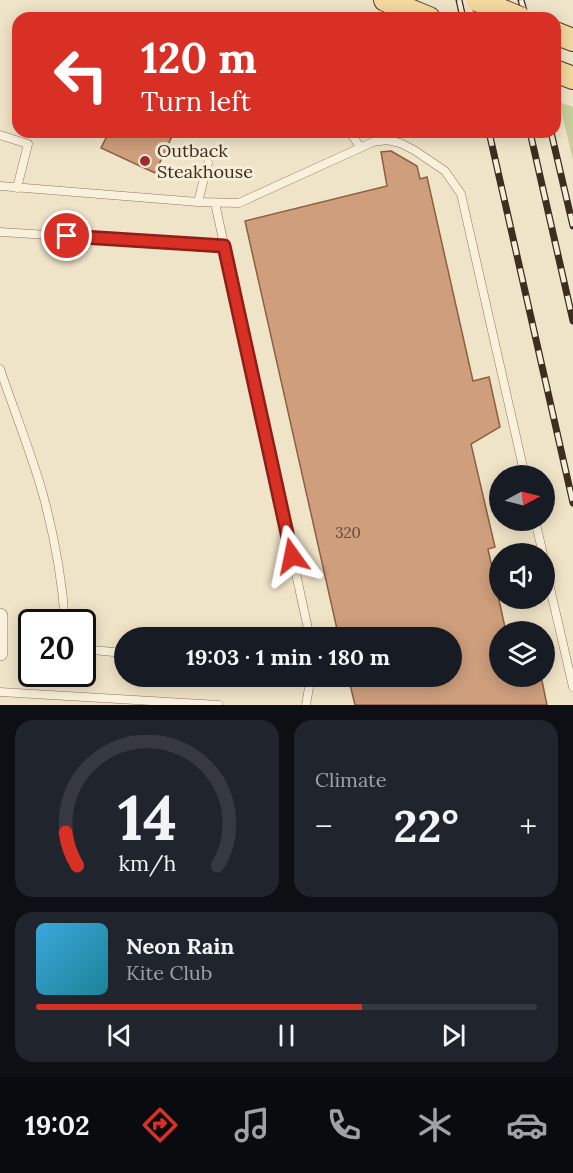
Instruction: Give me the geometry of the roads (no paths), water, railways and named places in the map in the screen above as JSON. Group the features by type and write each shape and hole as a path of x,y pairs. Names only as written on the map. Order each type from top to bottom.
{"main road":[{"path":"385,0 414,12"},
{"path":"477,0 506,12"}],"street":[{"path":"0,616 0,652"}],"lane":[{"path":"0,135 28,144 17,188"},
{"path":"354,138 360,147"},
{"path":"0,186 198,202 239,203 373,142 387,140 414,150 445,171 461,194 523,465"},
{"path":"198,202 208,163"},
{"path":"215,203 308,627"},
{"path":"0,232 224,246"},
{"path":"0,369 42,491 55,544 64,609"},
{"path":"555,609 573,687"},
{"path":"96,650 114,651"},
{"path":"306,705 309,687"},
{"path":"0,692 219,705"}],"railway":[{"path":"459,0 462,12"},
{"path":"500,0 503,12"},
{"path":"521,0 524,12"},
{"path":"490,138 573,503"},
{"path":"531,138 573,321"},
{"path":"552,138 573,226"}],"place":[{"name":"Outback Steakhouse","path":"145,161"}]}
